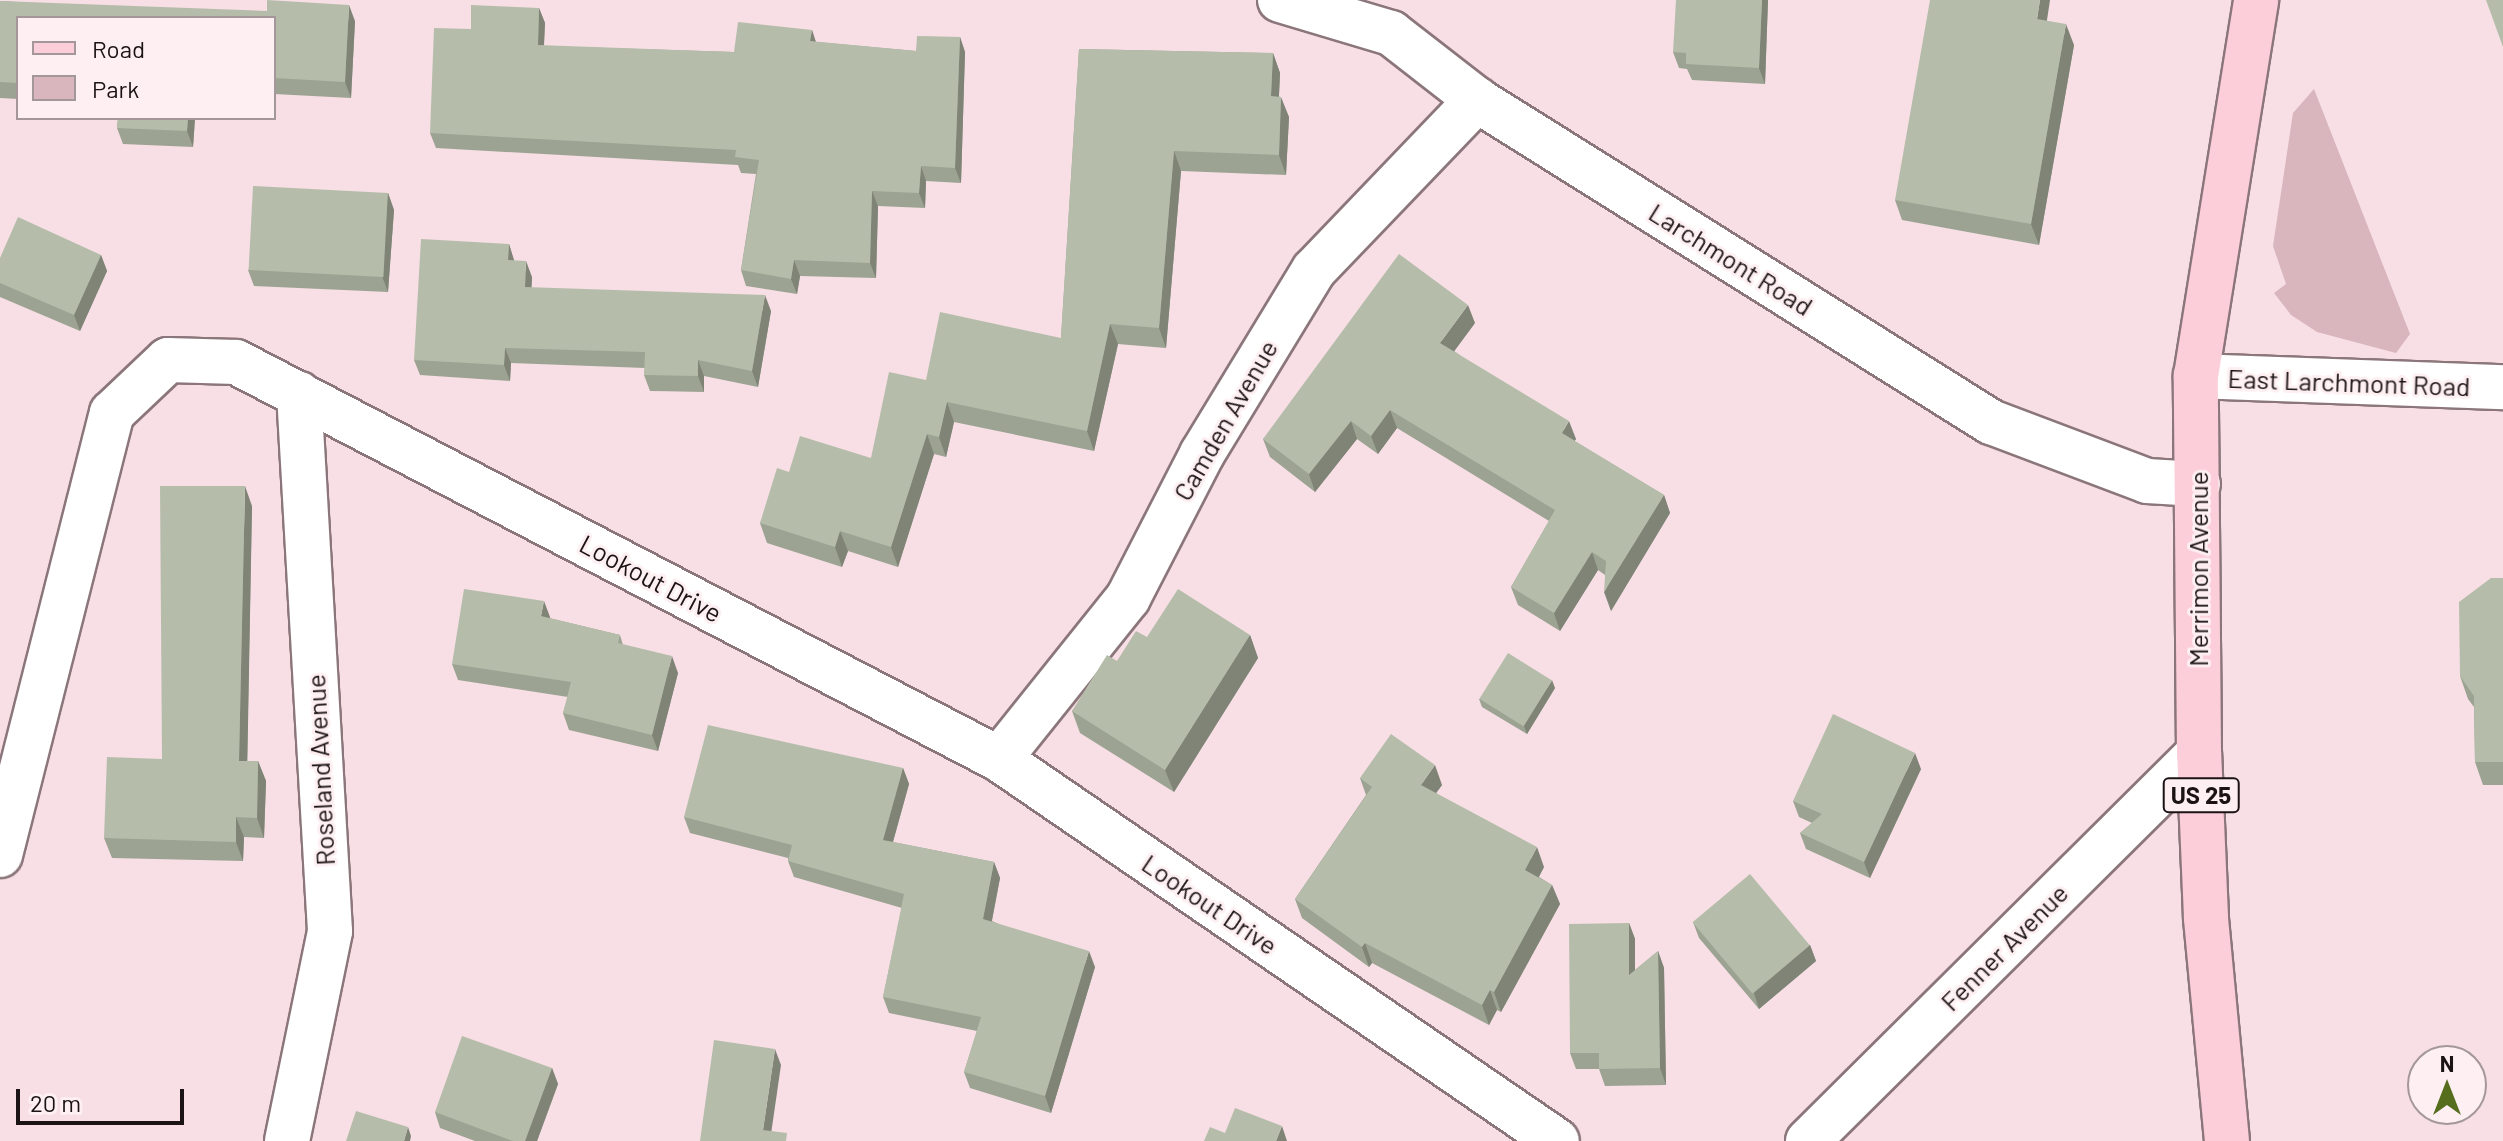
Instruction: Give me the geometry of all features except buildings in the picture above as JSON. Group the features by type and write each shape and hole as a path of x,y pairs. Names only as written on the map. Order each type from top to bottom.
{"main road":[{"name":"Merrimon Avenue","path":"2227,1141 2206,917 2199,753 2196,376 2256,0"}],"street":[{"name":"Larchmont Road","path":"1280,0 1391,33 1477,100 1991,422 2147,481 2198,484"},
{"name":"Camden Avenue","path":"999,759 1128,598 1202,454 1314,270 1477,100"},
{"name":"Lookout Drive","path":"0,855 112,413 168,360 236,362 999,759 1557,1141"},
{"name":"East Larchmont Road","path":"2196,376 2503,387"},
{"name":"Roseland Avenue","path":"287,1141 330,931 299,394"},
{"name":"Fenner Avenue","path":"1808,1141 2199,753"}],"green space":[{"path":"2314,89 2410,334 2396,353 2317,332 2291,315 2274,293 2286,284 2273,246 2293,113"}]}
